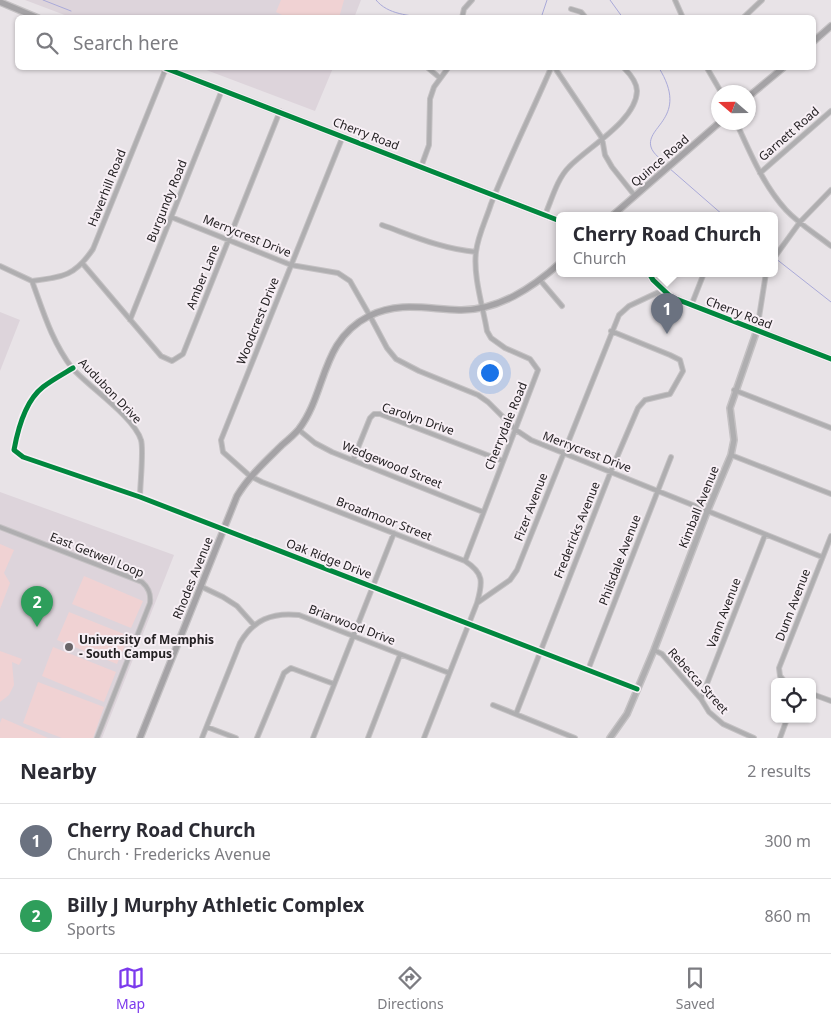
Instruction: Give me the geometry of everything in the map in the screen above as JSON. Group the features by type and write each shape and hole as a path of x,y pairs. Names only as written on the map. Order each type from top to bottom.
{"main road":[{"path":"0,2 31,15"},
{"path":"816,39 831,26"},
{"name":"Cherry Road","path":"170,70 556,219"},
{"path":"756,90 781,70"},
{"name":"Quince Road","path":"617,212 711,130"},
{"name":"Rhodes Avenue","path":"140,738 237,496 250,476 299,430 311,407 331,355 344,336 370,316 393,308 411,306 461,310 483,307 508,299 540,280 556,266"},
{"name":"Cherry Road","path":"652,277 671,297 831,359"}],"street":[{"path":"463,15 464,9 472,0"},
{"path":"675,0 682,15"},
{"path":"751,0 756,5"},
{"path":"746,15 762,0"},
{"path":"571,9 581,12 584,15"},
{"name":"Haverhill Road","path":"83,264 93,249 164,70"},
{"path":"430,70 440,78"},
{"path":"421,167 429,145 430,99 434,87 446,70"},
{"name":"Cherrydale Road","path":"465,561 538,370 530,360 505,348 491,338 487,331 476,269 476,252 481,232 513,148 552,70"},
{"path":"554,70 602,138 608,161 635,196"},
{"path":"545,215 562,174 633,107 637,91 635,82 626,70"},
{"path":"708,70 716,85"},
{"name":"Burgundy Road","path":"130,320 222,89"},
{"name":"Amber Lane","path":"130,320 161,356 172,361 183,354 280,111"},
{"name":"Garnett Road","path":"760,173 831,111"},
{"path":"740,130 760,173 781,204 800,222 831,246"},
{"name":"Woodcrest Drive","path":"250,476 223,452 221,440 343,136"},
{"path":"778,253 800,222 831,190"},
{"name":"Merrycrest Drive","path":"171,217 291,265 338,272 350,281 386,348 396,359 419,371 478,395 488,402 516,430 531,440 822,557"},
{"path":"382,225 439,246 476,252"},
{"path":"0,266 32,281 58,277 83,264 130,320"},
{"path":"691,306 702,277"},
{"name":"Kimball Avenue","path":"610,738 627,714 654,650 707,512 732,455 734,440 730,408 734,390 757,330 765,277"},
{"path":"540,280 562,306"},
{"name":"Audubon Drive","path":"32,281 46,322 73,368 134,426 141,440 140,497"},
{"name":"Fizer Avenue","path":"477,602 510,580 517,570 619,315 629,306 663,290"},
{"name":"Fredericks Avenue","path":"516,714 611,471 638,408 645,400 670,394 683,371 680,360 611,331"},
{"name":"Oak Ridge Drive","path":"73,368 42,388 30,401 17,434 14,450 23,457 140,497 637,689"},
{"path":"734,390 831,428"},
{"name":"Carolyn Drive","path":"353,460 370,418 374,414 380,414 503,461"},
{"name":"Wedgewood Street","path":"299,430 315,442 353,460 483,512"},
{"path":"732,455 831,494"},
{"name":"Philsdale Avenue","path":"588,670 671,457"},
{"name":"Broadmoor Street","path":"250,476 465,561 475,567 480,575 481,589 477,602"},
{"name":"East Getwell Loop","path":"0,527 142,582 149,590 150,603 98,738"},
{"path":"313,738 352,635 394,534"},
{"name":"Vann Avenue","path":"701,699 765,535"},
{"name":"Dunn Avenue","path":"782,678 779,668 831,536"},
{"path":"200,586 237,606 254,625 246,632 240,643 202,738"},
{"path":"424,738 477,602"},
{"name":"Briarwood Drive","path":"254,625 270,616 285,613 299,615 449,673"},
{"name":"Rebecca Street","path":"654,650 662,654 701,699 709,712 723,724 754,738"},
{"path":"368,738 400,655"},
{"path":"258,738 284,673 291,668 334,684"},
{"path":"816,695 831,701"},
{"path":"493,704 576,738"},
{"path":"780,738 786,723"},
{"path":"207,727 236,738"}],"shaded area":[{"path":"25,0 361,0 355,15 65,15"},
{"path":"281,0 344,0 340,15 282,15 276,12"},
{"path":"206,70 332,70 315,111"},
{"path":"0,312 20,320 0,371"},
{"name":"University of Memphis - South Campus","path":"0,492 174,555 102,738 0,738"},
{"path":"0,544 14,550 4,573 10,583 0,609"},
{"path":"84,576 143,601 131,628 72,604"},
{"path":"69,612 129,636 117,664 57,640"},
{"path":"53,647 116,672 104,702 42,676"},
{"path":"0,651 22,659 19,665 12,662 14,685 9,695 0,702"},
{"path":"38,682 104,707 93,738 62,738 23,723"},
{"path":"2,718 48,738 0,738"}],"waterway":[{"path":"43,0 71,11"},
{"path":"376,0 386,9 406,15"},
{"path":"542,15 547,0"},
{"path":"610,0 621,15"},
{"path":"660,70 667,85 670,98 669,109 654,133 651,147 667,165"},
{"path":"669,168 720,212"},
{"path":"778,260 831,302"}],"cycle path":[{"path":"170,70 556,219"},
{"path":"651,277 671,297 831,359"},
{"path":"73,368 43,387 27,407 20,424 14,450 23,457 140,497 637,689"}],"place":[{"name":"Cherry Road Church","path":"667,334"},
{"name":"Billy J Murphy Athletic Complex","path":"37,627"},
{"name":"University of Memphis - South Campus","path":"69,647"}]}
